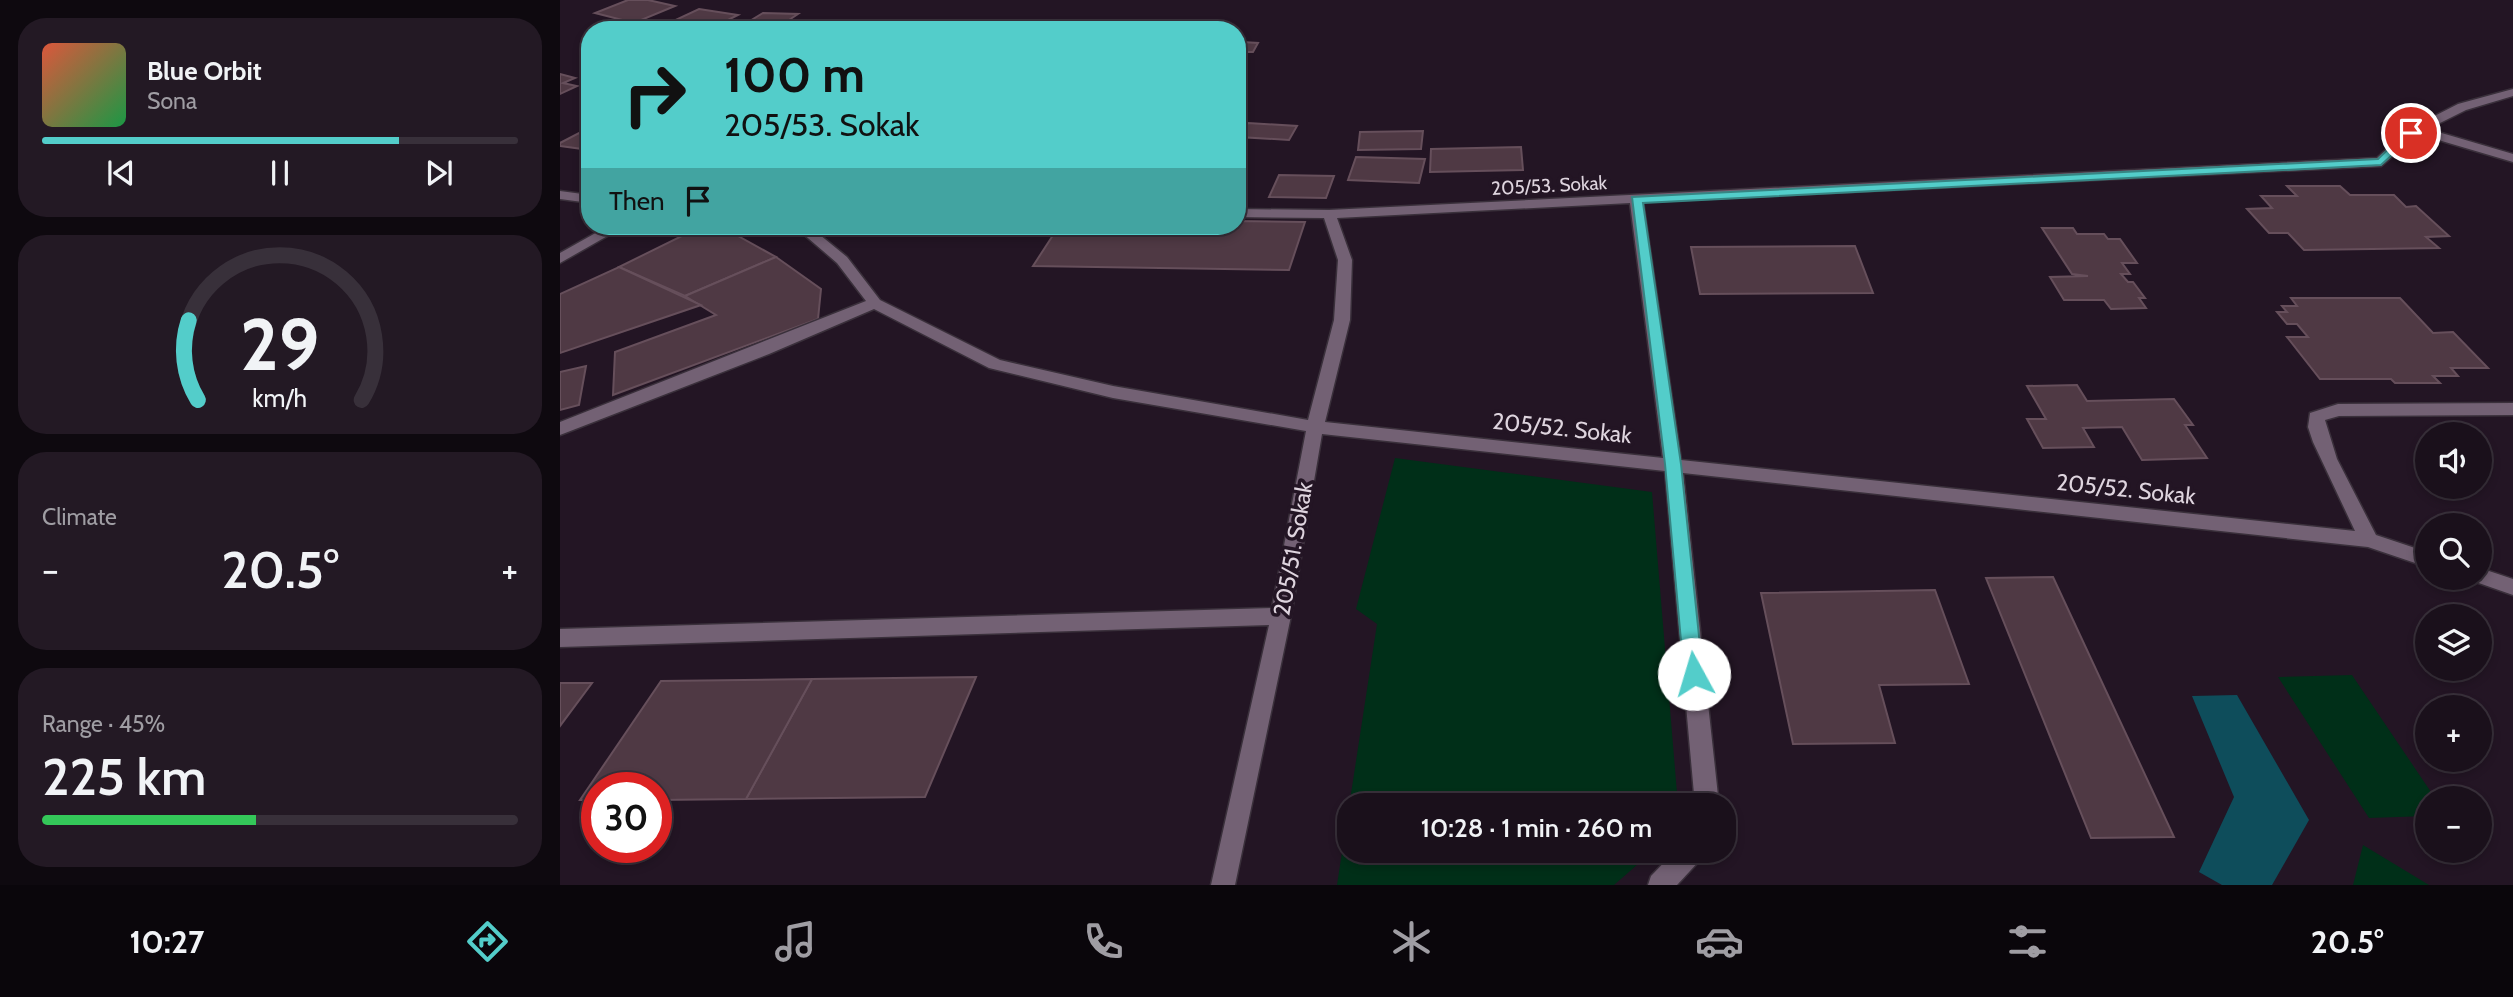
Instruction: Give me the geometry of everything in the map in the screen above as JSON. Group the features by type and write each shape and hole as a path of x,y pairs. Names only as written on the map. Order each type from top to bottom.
{"street":[{"name":"205/53. Sokak","path":"1246,213 1329,214 2381,162 2417,130 2462,107 2513,92"},
{"path":"2417,130 2513,158"},
{"path":"560,195 581,198"},
{"path":"1636,200 1673,464 1706,793"},
{"name":"205/51. Sokak","path":"1223,885 1281,616 1315,427 1342,308 1345,260 1329,214"},
{"path":"560,258 602,235"},
{"path":"560,429 875,303 842,260 812,235"},
{"name":"205/52. Sokak","path":"875,303 995,364 1112,392 1315,427 2370,540 2415,555"},
{"path":"2370,540 2323,445 2315,426 2316,417 2338,410 2513,409"},
{"path":"2492,580 2513,587"},
{"path":"560,638 1281,616"},
{"path":"1660,885 1681,863"}],"green space":[{"path":"1395,458 1652,492 1677,793 1351,793 1377,624 1356,609"},
{"path":"2352,675 2427,786 2415,786 2415,816 2369,818 2278,677"},
{"path":"2363,845 2429,885 2353,885"},
{"path":"1340,863 1639,863 1614,885 1337,885"}],"water":[{"path":"2237,695 2309,820 2272,885 2222,885 2199,872 2234,797 2192,696"}],"building":[{"path":"628,0 648,0 675,6 639,21 626,21 595,13"},
{"path":"699,9 738,15 726,21 673,21"},
{"path":"763,13 798,14 788,21 750,21"},
{"path":"1246,42 1258,43 1253,52 1246,52"},
{"path":"560,74 575,78 563,83 577,86 560,94"},
{"path":"1248,123 1297,126 1289,140 1246,137"},
{"path":"1423,131 1421,149 1358,150 1360,132"},
{"path":"581,133 581,149 560,146 560,143"},
{"path":"1521,147 1523,170 1430,172 1431,149"},
{"path":"1356,157 1425,159 1419,183 1348,180"},
{"path":"1279,175 1334,176 1326,198 1269,197"},
{"path":"2287,186 2340,186 2350,195 2394,195 2406,207 2416,206 2449,236 2426,237 2439,248 2304,250 2288,233 2269,233 2247,209 2272,208 2261,196 2297,196"},
{"path":"1246,221 1305,222 1289,270 1033,266 1053,235 1246,235"},
{"path":"2042,228 2073,228 2077,234 2104,234 2108,239 2120,239 2137,263 2122,263 2130,274 2121,274 2128,282 2133,282 2145,298 2139,298 2146,308 2111,309 2104,300 2064,300 2050,277 2088,276 2072,274"},
{"path":"684,235 736,235 776,257 685,296 619,267"},
{"path":"1855,246 1873,293 1700,294 1691,247"},
{"path":"776,257 821,289 818,319 613,395 615,352 716,315 685,296"},
{"path":"619,267 701,305 560,353 560,294"},
{"path":"2291,298 2400,298 2433,333 2453,332 2488,368 2451,368 2458,376 2433,376 2440,383 2395,383 2391,379 2320,379 2287,337 2308,337 2297,324 2287,324 2277,312 2287,312 2282,306 2297,306"},
{"path":"586,366 579,405 560,410 560,372"},
{"path":"2077,385 2087,401 2174,399 2193,425 2185,425 2207,458 2142,460 2122,427 2083,428 2094,447 2043,448 2027,419 2046,419 2027,386"},
{"path":"2053,577 2174,837 2091,838 1986,578"},
{"path":"1935,590 1969,684 1879,685 1895,743 1793,744 1761,593"},
{"path":"976,677 925,797 746,799 812,679"},
{"path":"812,679 746,799 672,800 672,772 599,772 661,681"},
{"path":"560,683 592,683 560,726"}],"route":[{"path":"1694,674 1673,464 1636,200 2285,169 2381,162 2411,133"}]}
